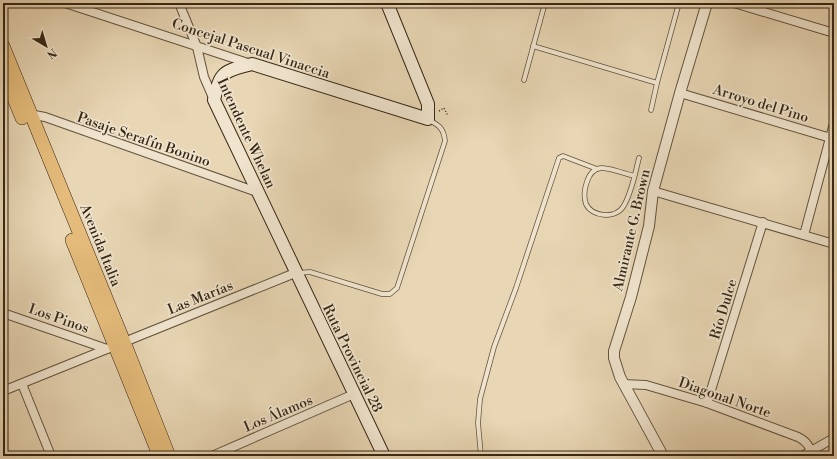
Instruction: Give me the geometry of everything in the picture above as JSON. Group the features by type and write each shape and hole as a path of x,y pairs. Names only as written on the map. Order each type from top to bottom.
{"main road":[{"path":"387,3 428,104 428,119"},
{"name":"Avenida Italia","path":"3,46 11,89"},
{"path":"214,100 217,83 228,70 252,64"},
{"name":"Concejal Pascual Vinaccia","path":"252,64 428,119"},
{"name":"Avenida Italia","path":"3,72 26,116 159,456"},
{"name":"Intendente Whelan","path":"214,100 295,273"},
{"name":"Ruta Provincial 28","path":"295,273 384,456"},
{"name":"Avenida Italia","path":"115,346 169,456"}],"street":[{"name":"Concejal Pascual Vinaccia","path":"65,3 252,64"},
{"name":"Intendente Whelan","path":"179,3 197,47 204,77 214,100"},
{"name":"Almirante G. Brown","path":"662,456 623,384 616,366 614,351 631,298 649,226 653,191 707,3"},
{"path":"734,3 834,33"},
{"name":"Arroyo del Pino","path":"680,93 832,138"},
{"name":"Pasaje Serafín Bonino","path":"26,116 52,120 258,192"},
{"path":"804,235 832,138 834,123"},
{"path":"653,191 834,244"},
{"name":"Río Dulce","path":"707,403 763,222"},
{"name":"Las Marías","path":"3,391 295,273"},
{"name":"Los Pinos","path":"3,313 115,346"},
{"path":"22,384 51,456"},
{"name":"Diagonal Norte","path":"623,384 646,385 707,403 798,437 806,441 811,454"},
{"name":"Los Álamos","path":"212,456 354,394"},
{"path":"802,456 811,454 834,438"}],"lane":[{"path":"524,80 545,3"},
{"path":"651,110 679,3"},
{"path":"533,46 657,83"},
{"path":"295,273 310,272 382,294 390,294 397,288 446,141 445,132 438,124 428,119"},
{"path":"481,456 478,423 480,399 494,347 516,288 559,158 563,156 597,169 601,168 634,176"},
{"path":"597,169 590,176 585,189 586,204 592,210 605,216 622,209 627,199 638,158"}],"path":[{"path":"444,108 448,116"}]}
